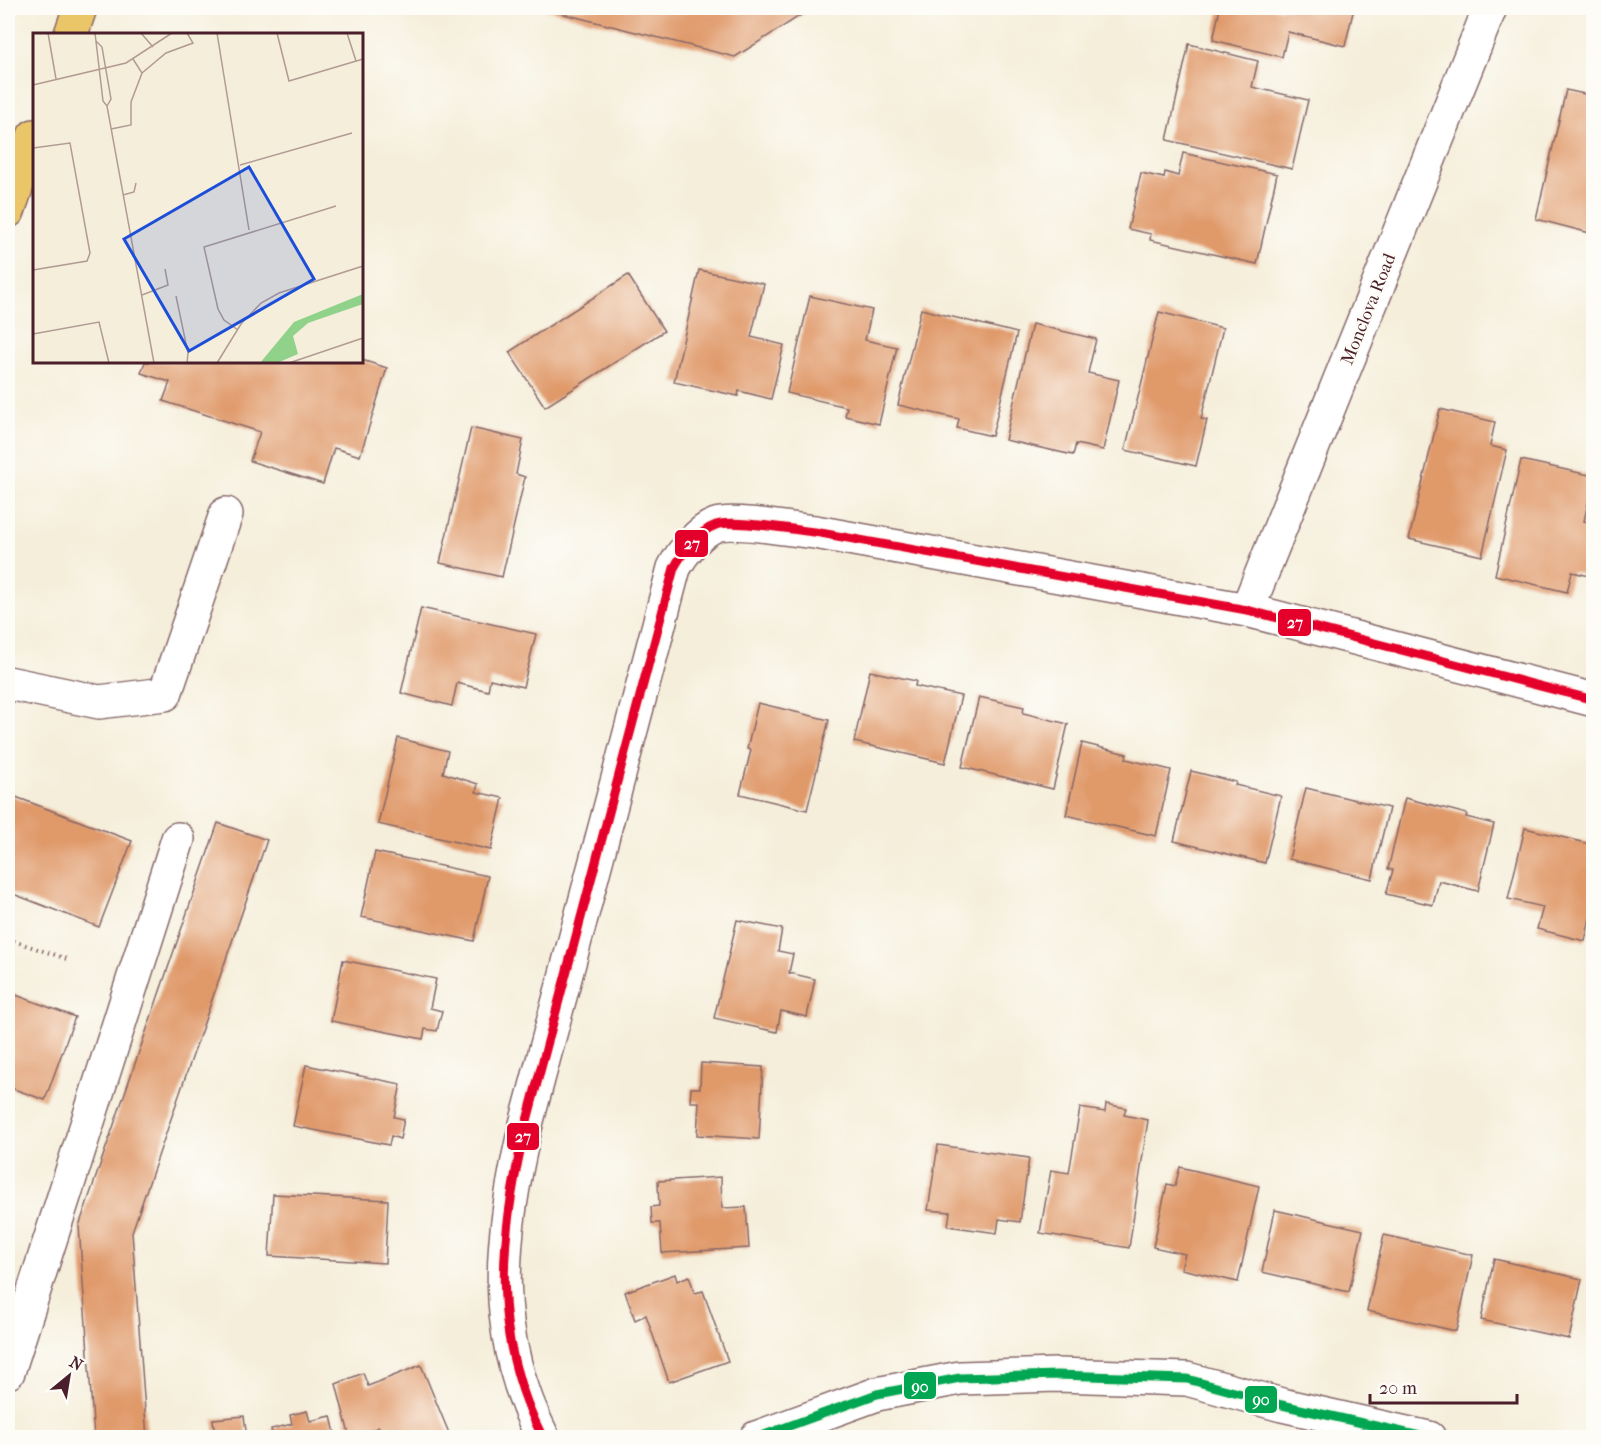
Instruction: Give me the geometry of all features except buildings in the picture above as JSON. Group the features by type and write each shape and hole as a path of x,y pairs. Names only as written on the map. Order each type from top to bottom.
{"main road":[{"path":"71,33 80,8"},
{"path":"8,211 33,139"}],"street":[{"name":"Monclova Road","path":"1247,610 1490,8"},
{"path":"8,683 99,702 165,694 226,514"},
{"path":"543,1437 532,1415 508,1341 503,1278 510,1196 528,1117 674,567 685,548 717,524 759,525 1247,610 1593,700"},
{"path":"8,1372 178,838"},
{"path":"756,1437 877,1394 960,1378 1057,1375 1187,1379 1282,1405 1429,1437"}],"path":[{"path":"8,939 67,958"}],"transit line":[{"name":"27","path":"543,1438 526,1399 514,1360 507,1323 504,1285 505,1247 516,1169 674,568 686,549 703,532 724,523 815,532 1247,610 1594,700"},
{"name":"90","path":"756,1438 877,1394 960,1378 1057,1375 1187,1379 1282,1405 1429,1438"}]}
